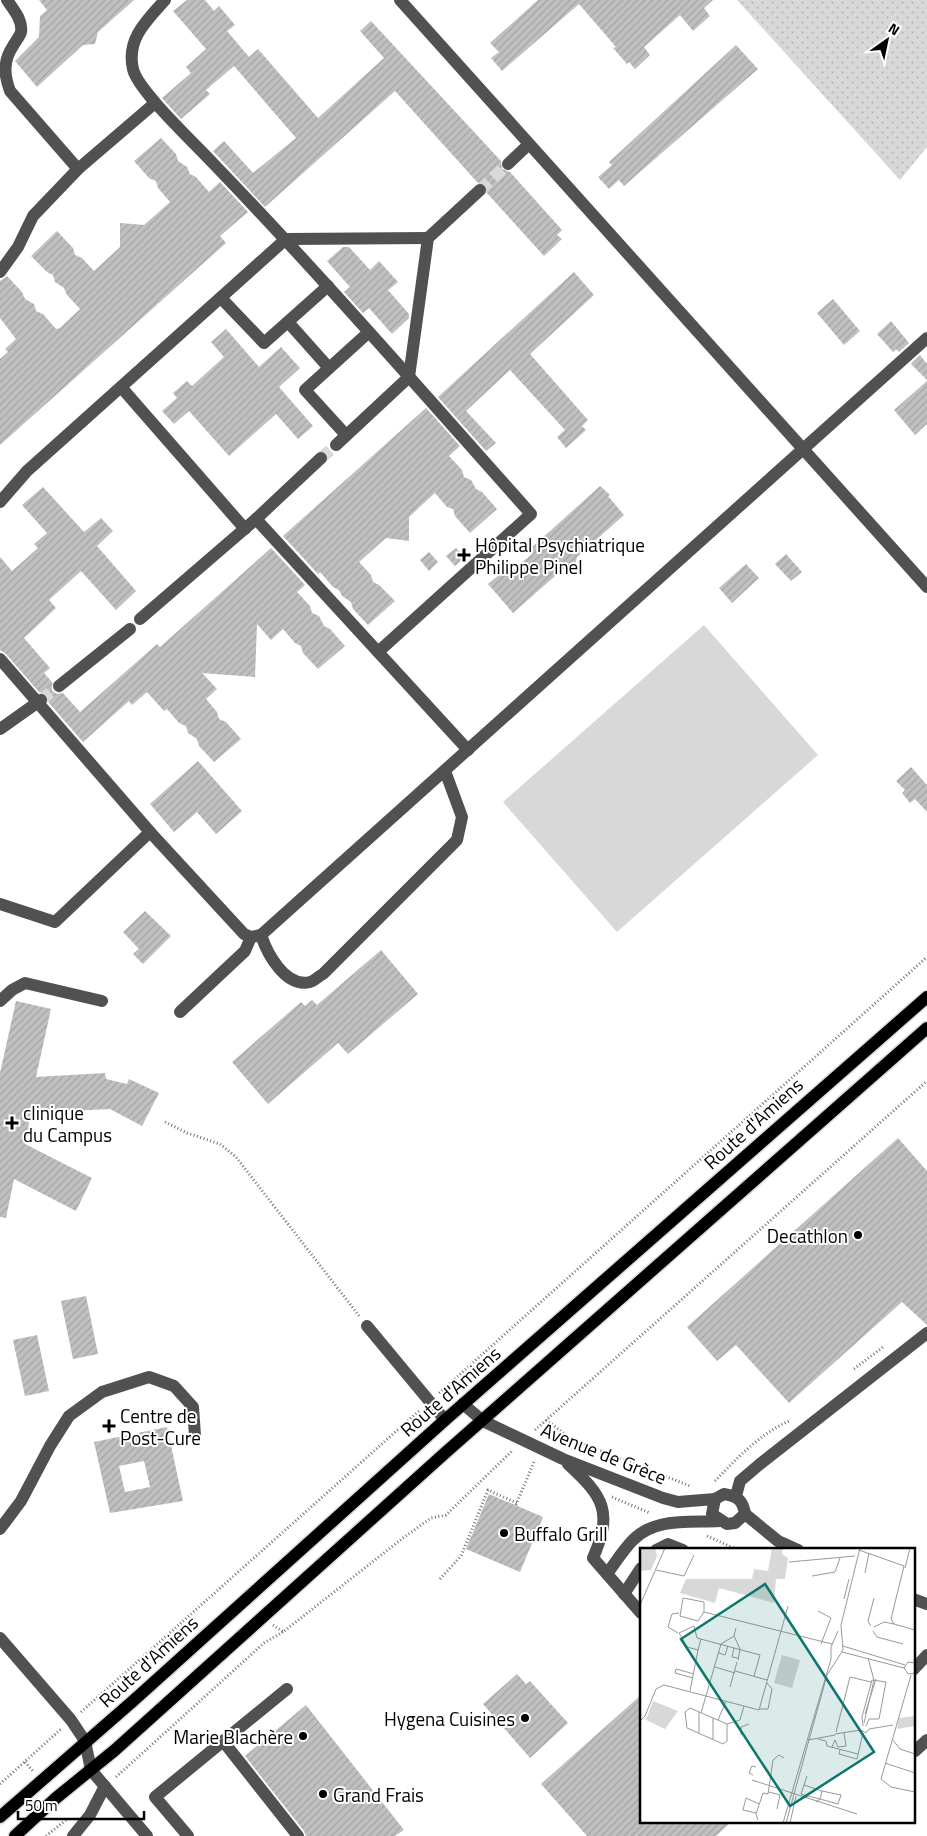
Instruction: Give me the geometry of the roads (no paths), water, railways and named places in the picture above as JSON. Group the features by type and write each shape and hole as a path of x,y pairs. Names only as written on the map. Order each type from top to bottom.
{"main road":[{"name":"Route d'Amiens","path":"0,1816 133,1701 444,1420 927,997"},
{"path":"15,1836 927,1028"}],"street":[{"path":"7,0 19,18 21,32 10,50 5,66 5,78 10,91 78,169"},
{"path":"165,0 138,31 132,48 133,70 155,103 286,239 531,514 378,652"},
{"path":"400,0 927,587"},
{"path":"0,272 18,248 33,216 78,169 155,103"},
{"path":"508,164 529,144"},
{"path":"336,445 409,377 428,238 480,190"},
{"path":"0,502 27,471 286,239 428,238"},
{"path":"221,298 264,343 328,286"},
{"path":"288,322 330,368"},
{"path":"346,435 305,390 369,332"},
{"path":"180,1012 245,951 256,936 468,750 927,338"},
{"path":"121,388 245,529"},
{"path":"140,619 245,529 322,458"},
{"path":"256,519 468,750"},
{"path":"59,686 130,629"},
{"path":"0,659 40,701 150,832 244,934 256,936 282,971 296,982 310,982 323,974 457,840 462,817 445,770"},
{"path":"0,728 40,701"},
{"path":"0,904 55,922 150,832"},
{"path":"0,1001 12,990 25,983 102,1001"},
{"path":"367,1326 444,1420"},
{"path":"736,1496 740,1481 927,1333"},
{"path":"0,1529 21,1501 50,1446 69,1416 102,1392 149,1377 174,1386 193,1407 195,1436"},
{"name":"Avenue de Grèce","path":"463,1404 483,1421 563,1459 664,1498 678,1502 715,1500"},
{"path":"563,1459 593,1488 605,1515 600,1542 592,1558 640,1611"},
{"path":"716,1518 715,1500 724,1494 736,1496 742,1502 740,1519"},
{"path":"678,1502 727,1524 740,1519"},
{"path":"607,1574 633,1540 644,1531 667,1523 716,1518"},
{"path":"740,1519 788,1547"},
{"path":"660,1548 668,1544 678,1548"},
{"path":"624,1594 640,1570"},
{"path":"914,1598 927,1604"},
{"path":"0,1638 71,1720 85,1741 91,1770 148,1836"},
{"path":"914,1669 927,1654"},
{"path":"188,1836 156,1798 286,1689"},
{"path":"915,1751 927,1740"},
{"path":"223,1741 298,1836"},
{"path":"74,1836 90,1815 105,1786"}],"tunnel":[{"path":"480,190 508,164"},
{"path":"321,458 336,445"},
{"path":"41,700 59,686"}],"place":[{"name":"Hôpital Psychiatrique Philippe Pinel","path":"464,555"},
{"name":"clinique du Campus","path":"12,1123"},
{"name":"Decathlon","path":"858,1235"},
{"name":"Centre de Post-Cure","path":"109,1426"},
{"name":"Buffalo Grill","path":"504,1533"},
{"name":"Hygena Cuisines","path":"525,1718"},
{"name":"Marie Blachère","path":"303,1736"},
{"name":"Grand Frais","path":"323,1794"}]}
